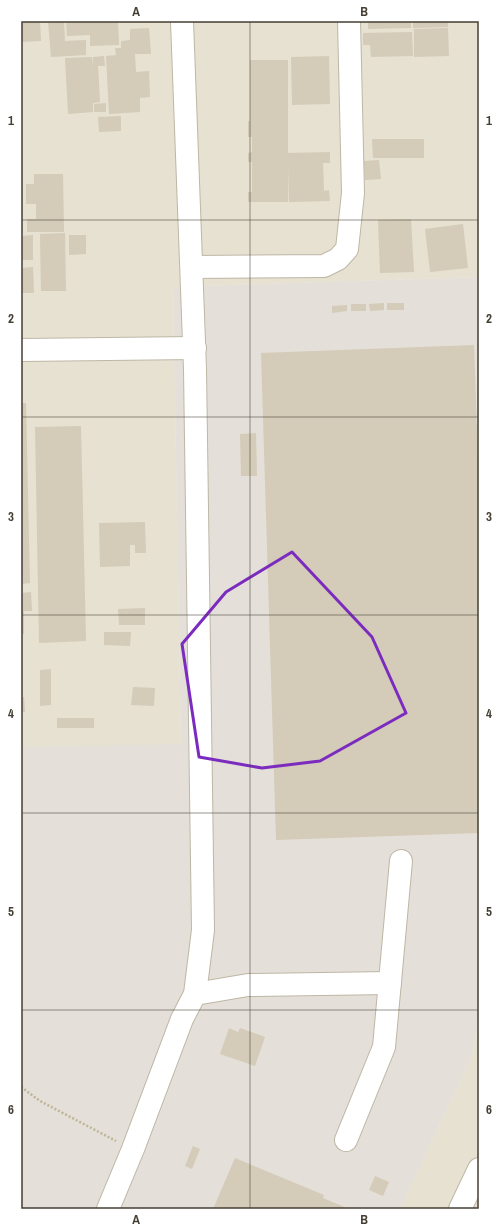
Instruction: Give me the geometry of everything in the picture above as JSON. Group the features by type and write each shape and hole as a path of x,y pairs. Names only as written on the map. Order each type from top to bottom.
{"street":[{"path":"108,1209 133,1150 182,1019 195,994 203,930 195,348 182,21"},
{"path":"192,267 324,266 338,259 347,249 353,193 349,21"},
{"path":"21,350 195,348"},
{"path":"346,1140 384,1047 401,860"},
{"path":"195,994 248,986 390,983"},
{"path":"460,1209 479,1169"}],"path":[{"path":"21,1087 40,1101 133,1150"}],"highlighted area":[{"path":"292,552 372,637 406,713 320,761 262,768 199,757 182,644 226,592"}],"shaded area":[{"path":"21,21 479,21 479,277 173,287 181,745 21,747"},
{"path":"479,277 479,1023 471,1058 400,1209 21,1209 21,747 181,744 173,287"},
{"path":"479,1023 479,1209 400,1209 471,1058"}],"building":[{"path":"21,21 40,21 41,41 21,42"},
{"path":"48,21 64,21 65,41 86,40 86,55 51,57"},
{"path":"66,21 118,21 119,45 90,46 90,35 67,36"},
{"path":"368,21 411,21 411,28 368,29"},
{"path":"413,21 448,21 448,27 413,28"},
{"path":"149,28 151,54 135,54 136,72 149,71 150,97 140,98 140,112 109,114 106,56 116,55 115,48 121,48 121,41 130,40 130,29"},
{"path":"448,28 449,56 414,57 414,29"},
{"path":"412,32 413,56 371,57 370,45 363,45 363,33"},
{"path":"104,56 105,66 98,66 100,102 93,103 93,112 68,114 65,58 92,57 93,67 93,57"},
{"path":"329,56 330,104 292,105 291,57"},
{"path":"250,60 288,60 288,153 330,152 330,163 323,163 324,191 329,190 330,201 289,202 288,166 288,202 248,202 248,192 252,192 252,162 248,162 248,153 252,152 252,137 248,137 248,121 250,121"},
{"path":"106,103 106,112 94,112 94,104"},
{"path":"121,116 121,131 99,132 98,117"},
{"path":"372,139 424,139 424,158 373,158"},
{"path":"379,160 381,179 365,180 364,161"},
{"path":"34,174 63,174 64,232 27,232 27,219 36,219 36,204 26,204 26,184 34,184"},
{"path":"411,219 414,272 380,273 378,220"},
{"path":"463,224 468,268 430,272 425,229"},
{"path":"65,233 66,291 41,291 40,234"},
{"path":"33,235 33,260 21,260 21,236"},
{"path":"69,235 86,235 86,254 69,255"},
{"path":"33,267 34,293 21,293 21,268"},
{"path":"384,303 384,310 370,311 369,304"},
{"path":"387,303 404,303 404,310 387,310"},
{"path":"351,304 366,304 366,311 351,311"},
{"path":"347,305 347,311 332,313 332,306"},
{"path":"474,345 479,490 479,833 276,840 261,353"},
{"path":"21,403 26,403 30,583 21,584"},
{"path":"81,426 86,641 39,643 35,427"},
{"path":"256,433 257,476 241,476 240,434"},
{"path":"145,522 146,553 135,553 135,545 130,545 130,566 100,567 99,523"},
{"path":"31,592 32,611 24,611 24,634 21,634 21,593"},
{"path":"145,608 145,625 119,625 118,609"},
{"path":"104,632 131,632 130,646 104,645"},
{"path":"51,669 51,705 40,706 40,670"},
{"path":"133,687 155,688 154,706 131,705"},
{"path":"21,697 24,697 25,712 21,712"},
{"path":"57,718 94,718 94,728 57,728"},
{"path":"229,1028 238,1032 240,1028 265,1037 255,1066 220,1054"},
{"path":"193,1146 200,1149 192,1169 185,1166"},
{"path":"235,1158 324,1195 323,1198 349,1209 213,1209"},
{"path":"375,1176 389,1182 383,1196 369,1190"}]}
